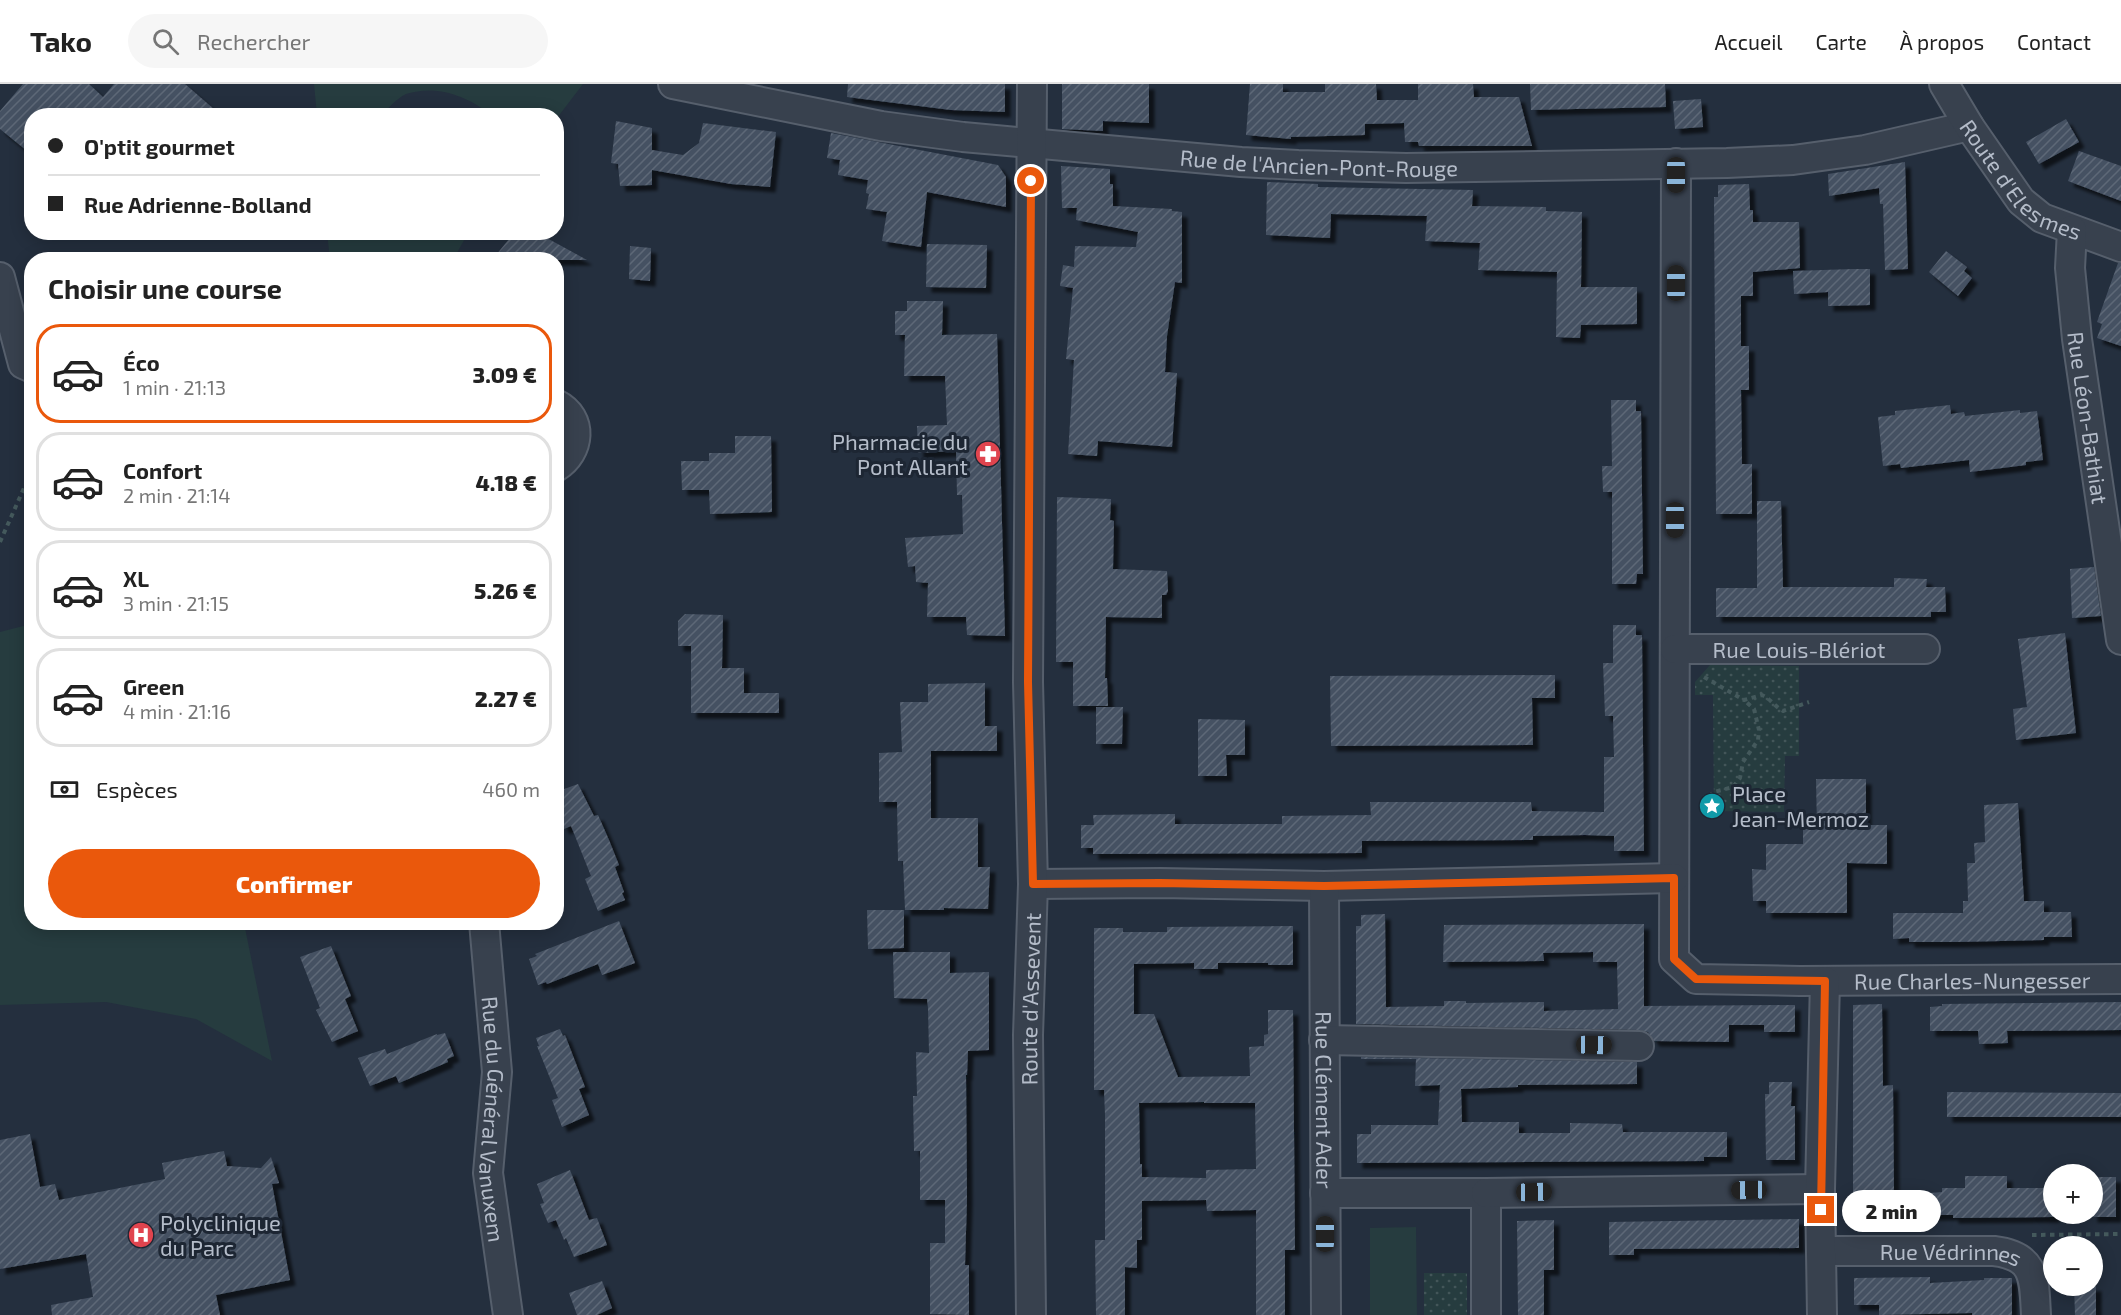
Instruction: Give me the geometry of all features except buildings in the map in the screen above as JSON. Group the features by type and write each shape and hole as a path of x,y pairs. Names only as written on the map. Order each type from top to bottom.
{"street":[{"name":"Rue de l'Ancien-Pont-Rouge","path":"673,84 881,126 963,137 1241,162 1406,168 1727,163 1831,156 1912,141 1969,126"},
{"name":"Route d'Assevent","path":"1030,1315 1028,1035 1033,884 1028,682 1032,84"},
{"name":"Route d'Elesmes","path":"1944,84 1969,126 2021,201 2042,218 2121,247"},
{"path":"1676,163 1686,649 1674,878 1674,959 1696,979 1825,981 1820,1189 1822,1315"},
{"name":"Rue Léon-Bathiat","path":"2072,230 2070,268 2077,339 2117,582 2121,640"},
{"path":"0,277 24,364"},
{"path":"564,409 574,421 577,431 573,452 564,461"},
{"name":"Rue Louis-Blériot","path":"1686,649 1925,649"},
{"path":"1033,884 1160,883 1324,886 1674,878"},
{"name":"Rue Clément Ader","path":"1324,886 1326,1315"},
{"name":"Rue du Général Vanuxem","path":"485,930 497,1072 488,1173 508,1315"},
{"name":"Rue Charles-Nungesser","path":"1825,981 2121,979"},
{"path":"1324,1040 1639,1046"},
{"path":"1325,1193 1820,1189"},
{"path":"1486,1193 1486,1315"},
{"name":"Rue Védrinnes","path":"1821,1251 1994,1251 2012,1253 2032,1272 2036,1315"}],"path":[{"path":"0,542 24,488"},
{"path":"1686,649 1700,675 1744,700 1754,709 1759,730 1758,740 1743,762 1740,778 1732,788 1714,792 1701,803"},
{"path":"1744,700 1762,695 1783,711 1809,702"},
{"path":"2012,1253 2019,1235 2121,1234"}],"green space":[{"path":"314,84 583,84 564,109 482,108 462,97 429,90 406,94 388,108 316,108"},
{"path":"328,240 464,240 457,252 329,252"},
{"path":"24,626 24,930 245,930 272,1061 196,1019 106,1002 0,1005 0,632"},
{"path":"1710,665 1799,666 1799,756 1785,756 1784,812 1714,811 1713,695 1695,695 1695,682"},
{"path":"1416,1227 1417,1315 1370,1315 1370,1228"},
{"path":"1424,1273 1467,1273 1467,1315 1424,1315"}],"place":[{"name":"Pharmacie du Pont Allant","path":"988,454"},
{"name":"Place Jean-Mermoz","path":"1712,806"},
{"name":"Polyclinique du Parc","path":"141,1235"}],"route":[{"path":"1031,181 1028,682 1033,884 1160,883 1324,886 1674,878 1674,959 1696,979 1825,981 1821,1210"}]}
